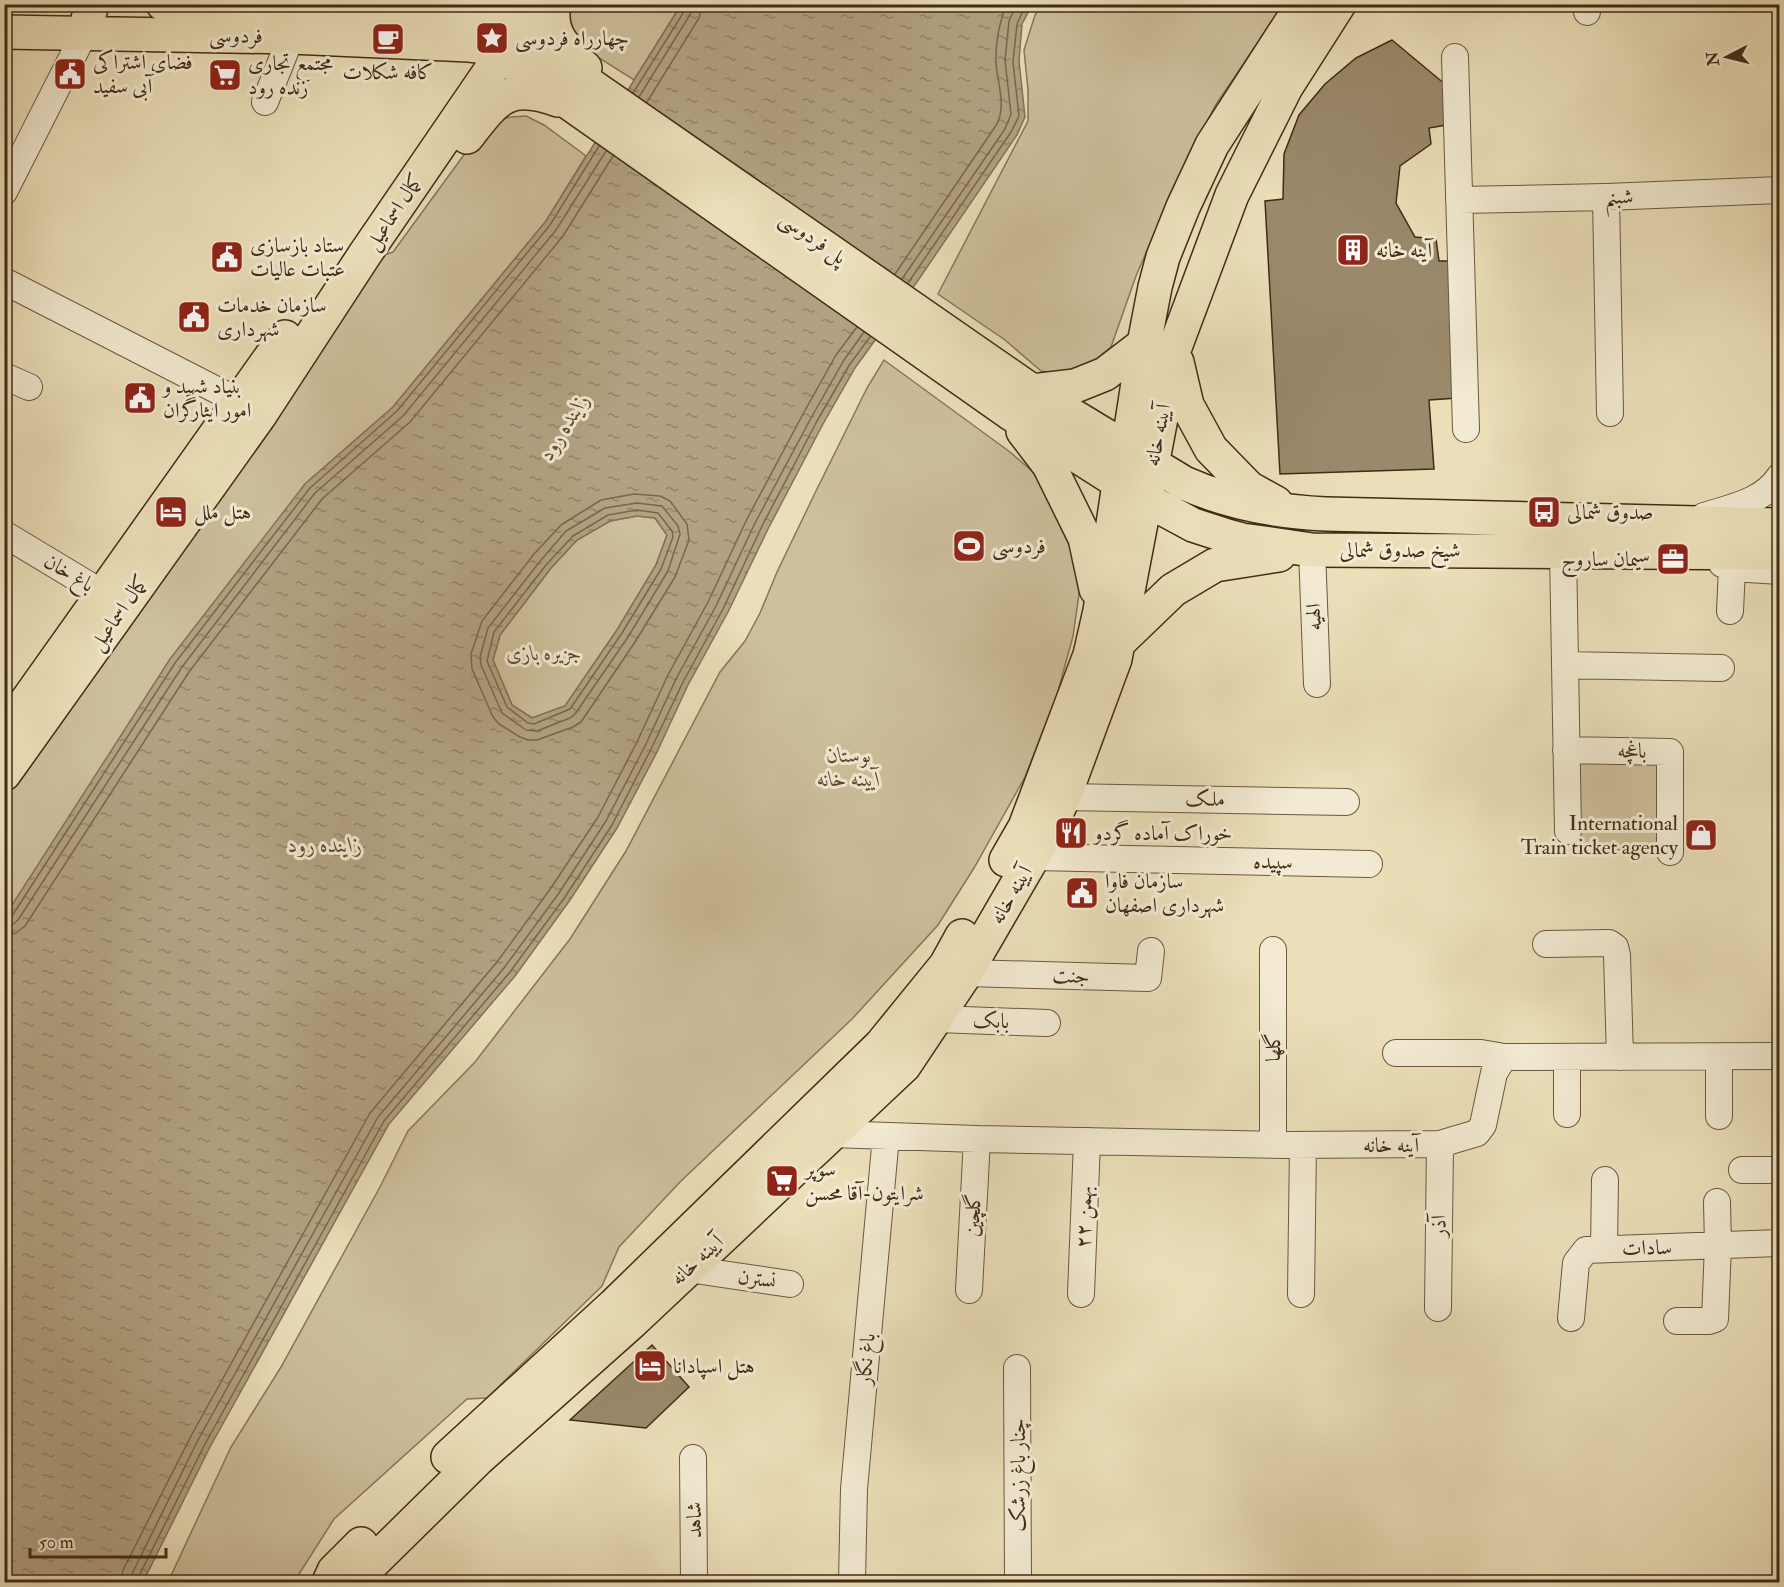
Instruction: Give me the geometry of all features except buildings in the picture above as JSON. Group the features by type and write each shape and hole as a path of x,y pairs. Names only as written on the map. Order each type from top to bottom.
{"main road":[{"name":"فردوسی","path":"163,4 300,16"},
{"name":"کمال اسماعیل","path":"250,409 463,83 504,33 536,4"},
{"path":"365,254 390,246 464,140 497,102 522,91 548,96 585,96 585,68 560,43 553,21 555,4"},
{"name":"آیینه خانه","path":"329,1582 334,1571 460,1444 614,1305 881,1045 946,965 1025,827 1090,655 1140,456 1159,347 1155,287 1163,257 1183,207 1218,135 1303,4"},
{"name":"آیینه خانه","path":"1159,347 1286,87 1339,4"},
{"name":"فردوسی","path":"4,32 88,19 300,16 455,21 504,33"},
{"path":"455,21 463,83"},
{"name":"کمال اسماعیل","path":"4,733 113,599 365,254 504,33"},
{"name":"پل فردوسی","path":"504,33 585,96 1021,402 1132,492"},
{"path":"1204,165 1207,171 1219,180 1240,179"},
{"path":"1100,611 1085,538 1021,402 1075,386 1159,347 1186,405 1211,449 1249,488 1293,513"},
{"name":"پل فردوسی","path":"1021,402 1140,456"},
{"name":"شیخ صدوق شمالی","path":"1140,456 1185,483 1209,494 1293,513 1694,530 1779,552"},
{"name":"آیینه خانه","path":"353,1582 478,1460 688,1269 904,1066 966,973 1034,857 1064,797 1115,659 1132,492"},
{"name":"شیخ صدوق شمالی","path":"1132,492 1193,525 1227,536 1312,550 1563,551 1694,530 1779,525"},
{"path":"1118,643 1173,590 1215,565 1312,550"},
{"name":"کمال اسماعیل","path":"4,774 113,599"}],"street":[{"path":"265,102 300,16"},
{"path":"4,192 88,19"},
{"path":"1455,57 1466,429"},
{"name":"شبنم","path":"1459,200 1779,190"},
{"path":"1606,197 1610,413"},
{"path":"4,281 250,409"},
{"path":"4,376 29,387"},
{"path":"1694,530 1754,500 1773,487 1779,476"},
{"name":"شیخ صدوق شمالی","path":"1694,530 1779,515"},
{"name":"شیخ صدوق شمالی","path":"1694,530 1732,568 1779,571"},
{"name":"باغ خان","path":"4,534 113,599"},
{"name":"الهیه","path":"1312,550 1317,684"},
{"path":"1563,551 1568,831"},
{"path":"1730,611 1732,568"},
{"path":"1565,665 1721,668"},
{"name":"باغچه","path":"1566,750 1671,752 1670,852"},
{"name":"ملک","path":"1064,797 1346,801"},
{"name":"سپیده","path":"1034,857 1370,864"},
{"path":"1546,944 1610,943 1615,947 1620,1057"},
{"name":"گلها","path":"1273,950 1273,1144"},
{"name":"جنت","path":"966,973 1148,978 1151,951"},
{"name":"بابک","path":"936,1019 1047,1023"},
{"path":"1396,1053 1481,1053 1504,1058 1779,1056"},
{"path":"1567,1057 1567,1114"},
{"path":"1719,1057 1719,1116"},
{"name":"آینه خانه","path":"831,1134 1302,1145 1440,1144 1477,1133 1483,1125 1494,1073 1504,1058"},
{"name":"باغ نگار","path":"852,1582 854,1489 886,1136"},
{"name":"گلچین","path":"969,1290 977,1139"},
{"name":"۲۲ بهمن","path":"1081,1294 1087,1141"},
{"name":"آذر","path":"1438,1308 1440,1144"},
{"path":"1301,1294 1302,1145"},
{"path":"1742,1170 1779,1170"},
{"path":"1604,1248 1605,1180"},
{"path":"1677,1321 1715,1319 1717,1202"},
{"name":"سادات","path":"1571,1318 1576,1263 1587,1250 1779,1243"},
{"name":"نسترن","path":"688,1269 790,1284"},
{"name":"چنار باغ زرشک","path":"1017,1368 1018,1582"},
{"name":"شاهد","path":"693,1458 694,1582"}],"green space":[{"path":"571,5 681,5 634,80 596,56 567,23"},
{"path":"1041,5 1283,5 1215,106 1174,188 1136,276 1111,347 1087,367 1066,375 1041,371 1005,340 938,294 1028,121 1024,50 1035,15"},
{"path":"526,116 544,125 586,156 546,221 393,407 305,484 5,916 5,786 368,260 393,252 488,122"},
{"name":"بوستان آیینه خانه","path":"884,360 1010,452 1032,471 1057,506 1077,557 1079,594 1073,636 1057,695 1025,777 974,868 938,925 852,1019 680,1182 619,1247 602,1286 487,1398 467,1399 334,1519 294,1582 168,1582 231,1447 281,1367 380,1187 408,1131 475,1062 570,939 626,851 720,672 745,641 760,613 816,491 867,388"},
{"name":"جزیره بازی","path":"637,516 655,518 667,535 656,565 617,630 565,706 532,718 512,705 493,660 500,635 551,568 577,540 610,521"},
{"path":"1571,755 1663,756 1663,850 1572,849"}],"water":[{"name":"زاینده رود","path":"681,5 1032,5 1022,24 1019,61 1025,117 1017,135 855,368 768,529 617,828 570,900 515,976 389,1124 210,1447 143,1582 5,1582 5,916 170,659 305,484 393,407 546,221","holes":["637,516 655,518 667,535 656,565 617,630 565,706 532,718 512,705 493,660 500,635 551,568 577,540 610,521"]}],"place":[{"name":"چهارراه فردوسی","path":"492,38"},
{"name":"کافه شکلات","path":"388,39"},
{"name":"فضای اشتراکی آبی سفید","path":"70,74"},
{"name":"مجتمع تجاری زنده رود","path":"225,75"},
{"name":"آینه خانه","path":"1353,250"},
{"name":"ستاد بازسازی عتبات عالیات","path":"227,257"},
{"name":"سازمان خدمات شهرداری","path":"194,317"},
{"name":"بنیاد شهید و امور ایثارگران","path":"140,398"},
{"name":"هتل ملل","path":"171,512"},
{"name":"صدوق شمالی","path":"1544,512"},
{"name":"فردوسی","path":"969,546"},
{"name":"سیمان ساروج","path":"1673,559"},
{"name":"خوراک آماده گردو","path":"1071,833"},
{"name":"International Train ticket agency","path":"1701,835"},
{"name":"سازمان فاوا شهرداری اصفهان","path":"1082,893"},
{"name":"سوپر شرایتون-آقا محسن","path":"782,1181"},
{"name":"هتل اسپادانا","path":"650,1366"}]}
